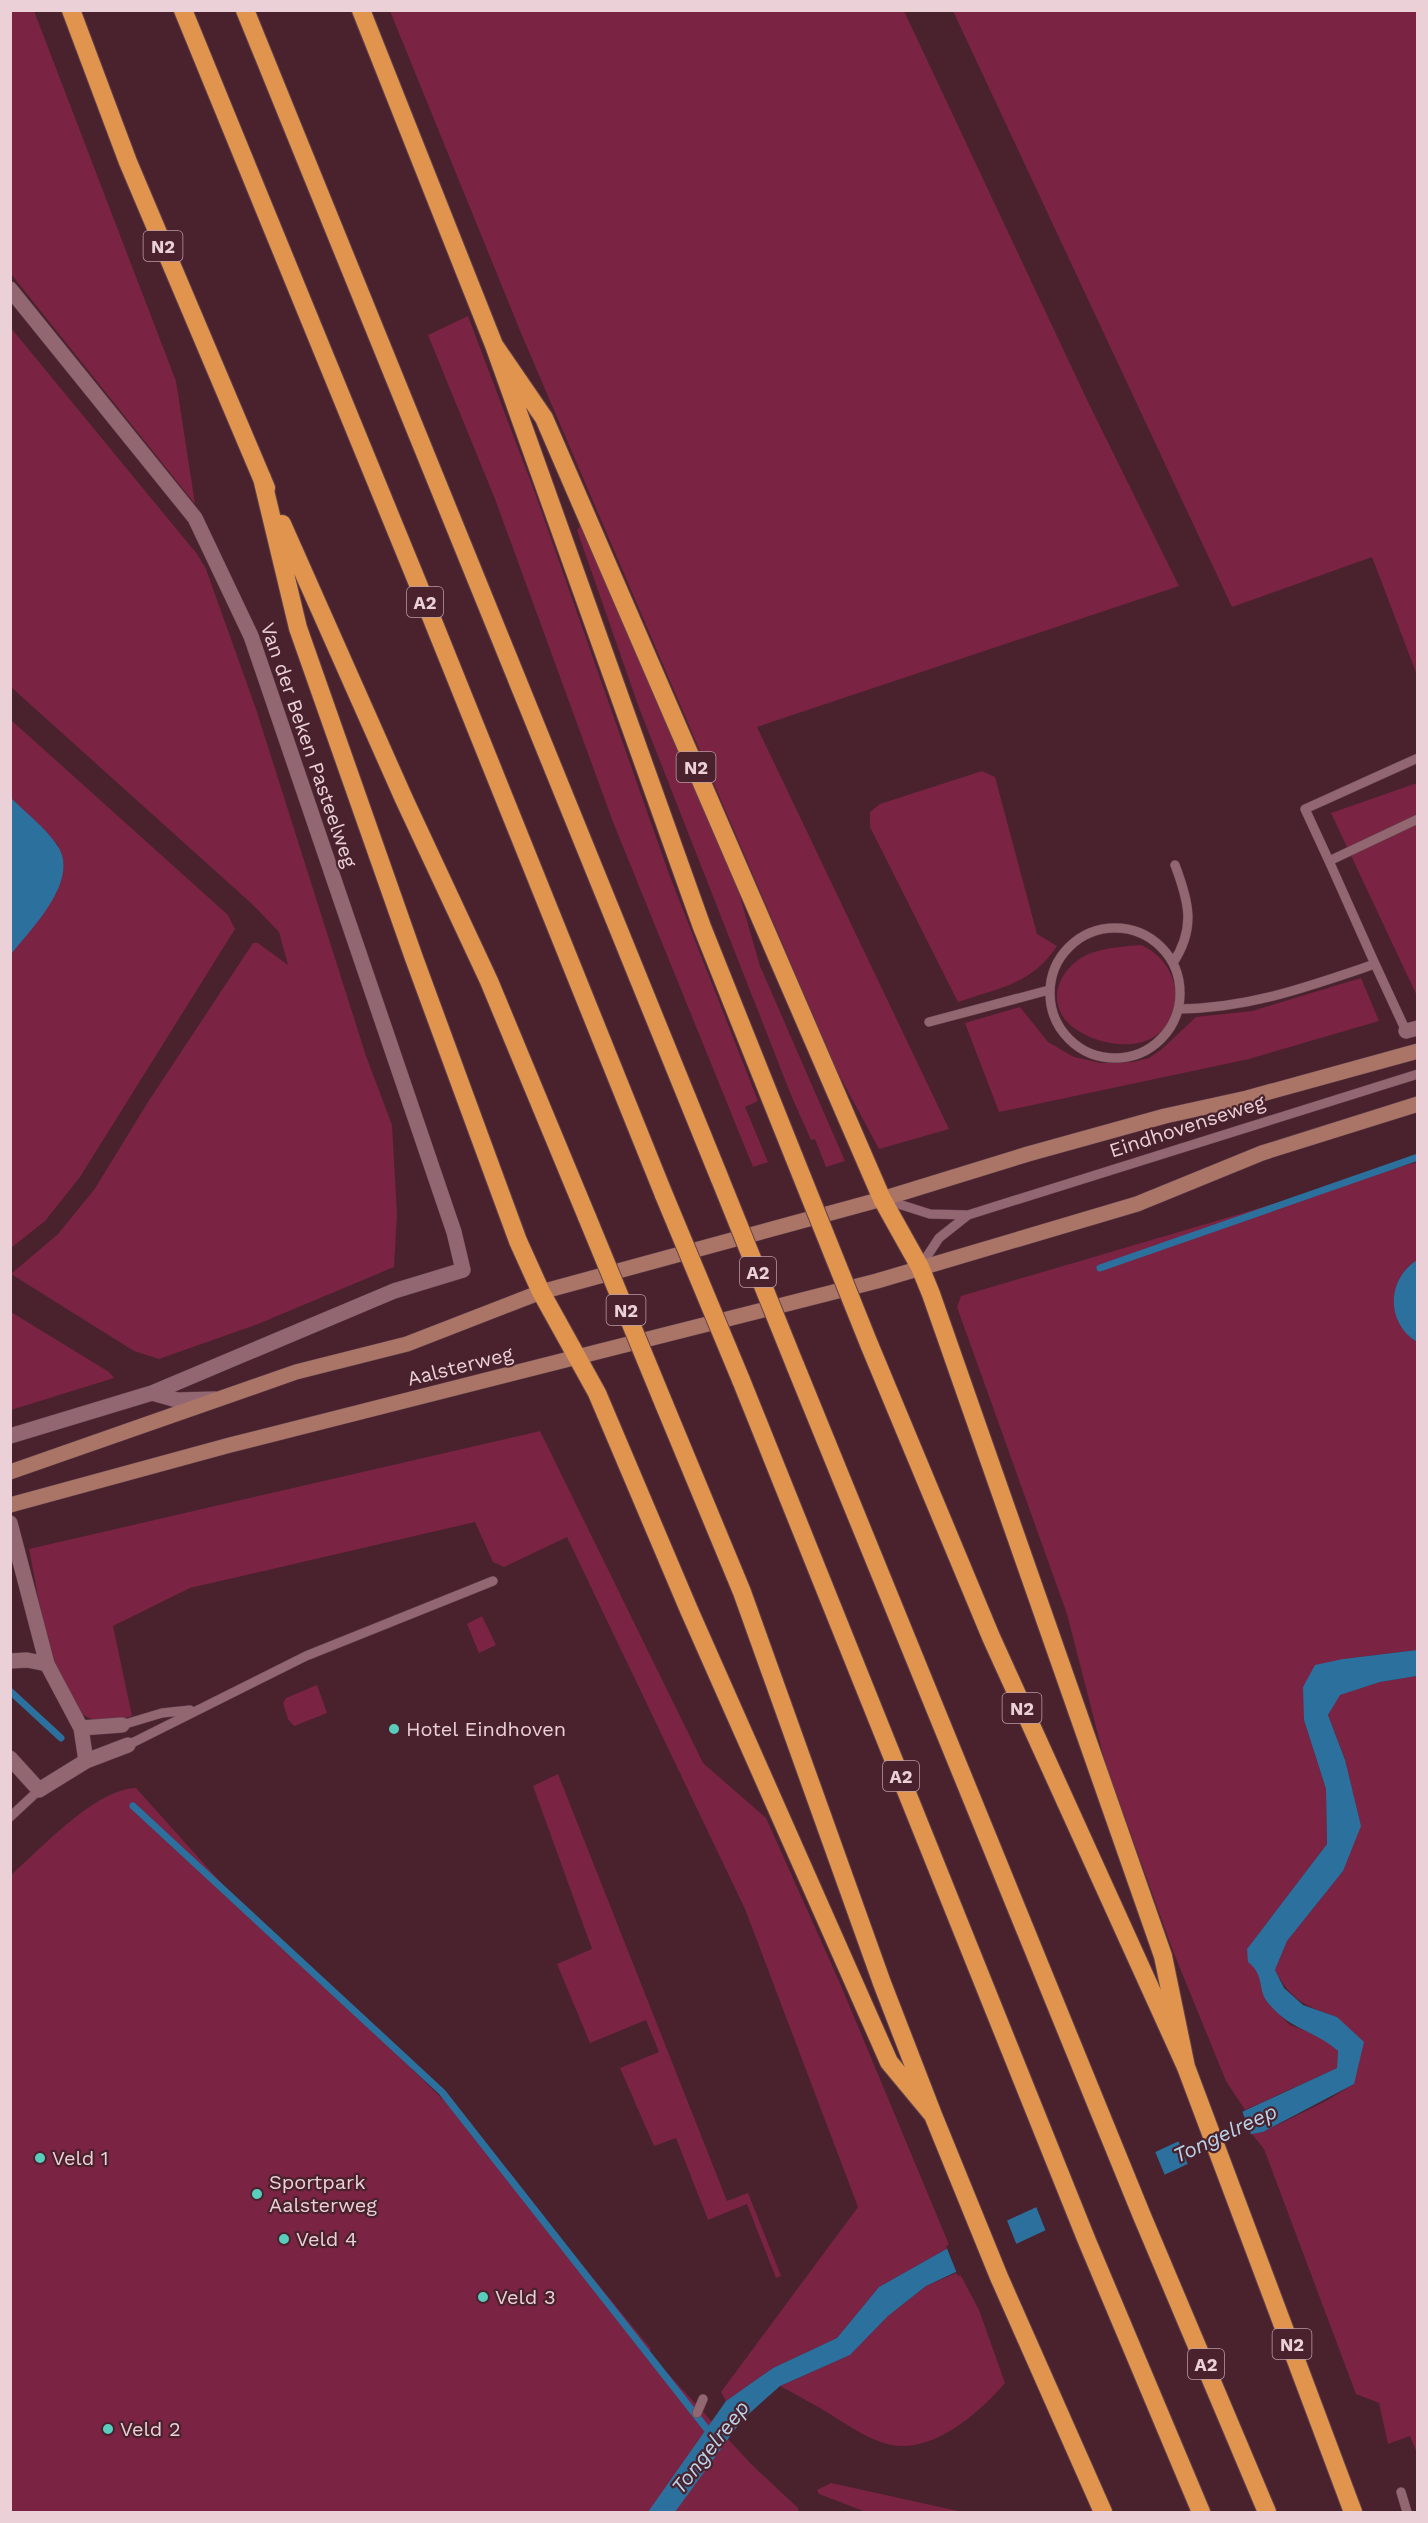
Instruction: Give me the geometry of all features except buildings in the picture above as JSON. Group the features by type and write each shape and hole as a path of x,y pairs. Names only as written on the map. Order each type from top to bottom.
{"highway":[{"name":"N2","path":"71,10 128,162 322,620 489,981 746,1602 882,1983 933,2115 999,2277 1102,2512"},
{"name":"A2","path":"183,10 741,1380 1088,2241 1201,2512"},
{"name":"A2","path":"245,10 1142,2216 1267,2512"},
{"name":"N2","path":"361,10 494,345 702,927 869,1344 991,1637 1203,2106 1353,2512"},
{"name":"N2","path":"494,345 544,418 882,1198"},
{"name":"N2","path":"262,478 298,628 414,958 518,1241 541,1292"},
{"path":"882,1198 920,1267"},
{"name":"N2","path":"920,1267 997,1479 1162,1956 1186,2067"},
{"path":"541,1292 578,1359"},
{"name":"N2","path":"578,1359 597,1393 689,1610 889,2062 933,2115"}],"main road":[{"name":"Eindhovenseweg","path":"965,1173 1165,1116 1247,1098 1418,1051"},
{"name":"Aalsterweg","path":"10,1505 230,1445 578,1359 877,1281 1137,1204 1262,1153 1418,1104"},
{"name":"Aalsterweg","path":"10,1472 296,1372 407,1344 541,1292 965,1173"}],"street":[{"name":"Van der Beken Pasteelweg","path":"10,289 195,518 251,636 454,1232 463,1270"},
{"name":"Aalsterweg","path":"10,1436 152,1394 385,1295 463,1270"},
{"name":"Aalsterweg","path":"152,1394 177,1400 220,1399"},
{"path":"10,1523 17,1570 47,1664 81,1728 86,1761"},
{"path":"10,1661 27,1660 47,1664"},
{"path":"81,1728 122,1725"},
{"path":"10,1758 39,1790 86,1761 128,1745"}],"lane":[{"path":"1412,1029 1375,964 1305,810 1418,758"},
{"path":"1329,861 1418,819"},
{"path":"1173,963 1184,946 1189,924 1185,892 1175,865"},
{"path":"1119,929 1152,938 1168,954 1178,975 1181,998 1174,1020 1162,1039 1143,1052 1122,1057 1095,1054 1077,1047 1060,1031 1051,1010 1049,990 1054,965 1078,940 1119,929"},
{"path":"1178,1009 1210,1008 1276,998 1375,964"},
{"path":"929,1022 1049,990"},
{"name":"Eindhovenseweg","path":"968,1215 1418,1074"},
{"path":"882,1198 930,1214 968,1215"},
{"path":"920,1267 939,1238 968,1215"},
{"path":"128,1745 168,1727 193,1710 306,1656 493,1581"},
{"path":"122,1725 162,1713 193,1710"},
{"path":"10,1816 39,1790"},
{"path":"697,2413 703,2398"},
{"path":"1401,2492 1407,2512"}],"shaded area":[{"path":"11,10 34,11 176,381 195,504 11,274"},
{"path":"390,11 904,11 1088,402 1179,586 757,727 949,1129 879,1149 837,1071 521,333"},
{"path":"953,11 1417,11 1417,675 1372,557 1232,607"},
{"path":"468,316 535,493 669,874 758,1101 745,1107 768,1162 753,1167 613,822 495,499 428,335"},
{"path":"11,328 197,554 206,569 256,709 366,1056 392,1125 397,1214 394,1267 258,1324 159,1359 134,1351 11,1274 58,1234 94,1190 148,1102 253,943 258,943 288,965 279,932 252,904 11,687"},
{"path":"581,526 737,886 760,966 845,1161 826,1167 815,1139 811,1140 791,1095 638,705 577,530"},
{"path":"11,720 228,915 235,929 80,1177 45,1221 11,1248 11,954 57,892 58,845 11,798"},
{"path":"982,771 995,777 1037,934 1057,946 1047,959 1025,977 1001,988 958,1002 870,827 870,812 880,804"},
{"path":"1417,783 1417,996 1331,813"},
{"path":"1141,945 1151,950 1166,965 1174,985 1175,1006 1163,1029 1153,1038 1140,1042 1112,1043 1085,1035 1064,1019 1057,998 1058,987 1070,967 1091,953"},
{"path":"1361,978 1379,1021 1249,1059 999,1112 965,1023 1020,1007 1048,1042 1074,1057 1101,1063 1133,1062 1149,1058 1162,1049 1196,1017 1252,1011"},
{"path":"1417,1162 1417,1260 1407,1268 1400,1279 1395,1290 1394,1301 1400,1324 1417,1342 1417,1650 1343,1659 1304,1720 1326,1789 1327,1844 1247,1949 1257,1969 1266,2001 1290,2025 1322,2037 1338,2051 1337,2068 1245,2110 1226,2081 1173,1951 1105,1762 1067,1614 957,1307 961,1296"},
{"path":"11,1312 109,1372 114,1378 11,1410"},
{"path":"540,1431 703,1763 766,1818 839,1981 950,2247 879,2287 837,2338 773,2368 726,2401 721,2392 858,2207 745,1909 567,1537 504,1567 493,1562 475,1522 190,1588 113,1626 132,1716 110,1721 87,1717 75,1706 64,1688 48,1640 29,1549"},
{"path":"482,1616 496,1645 479,1653 467,1624"},
{"path":"1417,1676 1417,2453 1410,2436 1388,2444 1379,2403 1356,2394 1264,2149 1252,2134 1263,2132 1324,2102 1354,2084 1337,2017 1316,2009 1293,1996 1275,1970 1287,1941 1343,1871 1345,1760 1328,1715 1339,1695 1380,1682"},
{"path":"317,1685 327,1713 294,1726 288,1719 283,1703 286,1698"},
{"path":"558,1774 727,2201 748,2193 781,2276 776,2278 747,2204 708,2220 676,2138 654,2146 620,2068 659,2052 646,2020 590,2043 557,1964 592,1949 533,1786"},
{"name":"Sportpark Aalsterweg","path":"136,1788 223,1885 461,2117 651,2349 648,2352 751,2464 798,2508 798,2512 11,2512 11,1875 86,1809 103,1798"},
{"path":"959,2272 979,2310 1005,2383 969,2418 954,2428 923,2443 907,2446 891,2445 860,2433 780,2386 850,2355 888,2316 926,2286"},
{"path":"831,2483 961,2512 866,2512 819,2494 817,2490"}],"water":[{"path":"11,798 41,826 57,845 63,858 63,873 59,888 51,903 11,954"},
{"path":"1417,1260 1417,1342 1400,1324 1395,1313 1394,1301 1395,1290 1400,1279 1407,1268"},
{"name":"Tongelreep","path":"1417,1650 1417,1676 1380,1682 1340,1695 1328,1715 1345,1760 1361,1826 1343,1871 1287,1941 1275,1970 1284,1988 1303,2005 1337,2017 1364,2042 1354,2084 1263,2132 1252,2134 926,2286 888,2316 850,2355 780,2386 742,2420 675,2512 648,2512 726,2401 773,2368 837,2338 879,2287 950,2247 1337,2068 1338,2051 1320,2038 1285,2019 1268,2003 1257,1972 1248,1962 1247,1949 1327,1844 1326,1789 1304,1720 1303,1687 1315,1665 1343,1659"}],"pier":[{"path":"1241,2108 1252,2137 1189,2167 1177,2138"},
{"path":"1154,2149 1166,2178 1047,2234 1035,2204"},
{"path":"1006,2218 1018,2248 958,2276 946,2246"}],"waterway":[{"path":"1100,1268 1418,1157"},
{"path":"10,1691 61,1738"},
{"name":"Tongelreep","path":"133,1806 442,2092 706,2428"}],"place":[{"name":"Hotel Eindhoven","path":"394,1729"},
{"name":"Veld 1","path":"40,2158"},
{"name":"Sportpark Aalsterweg","path":"257,2194"},
{"name":"Veld 4","path":"284,2239"},
{"name":"Veld 3","path":"483,2297"},
{"name":"Veld 2","path":"108,2429"}]}
